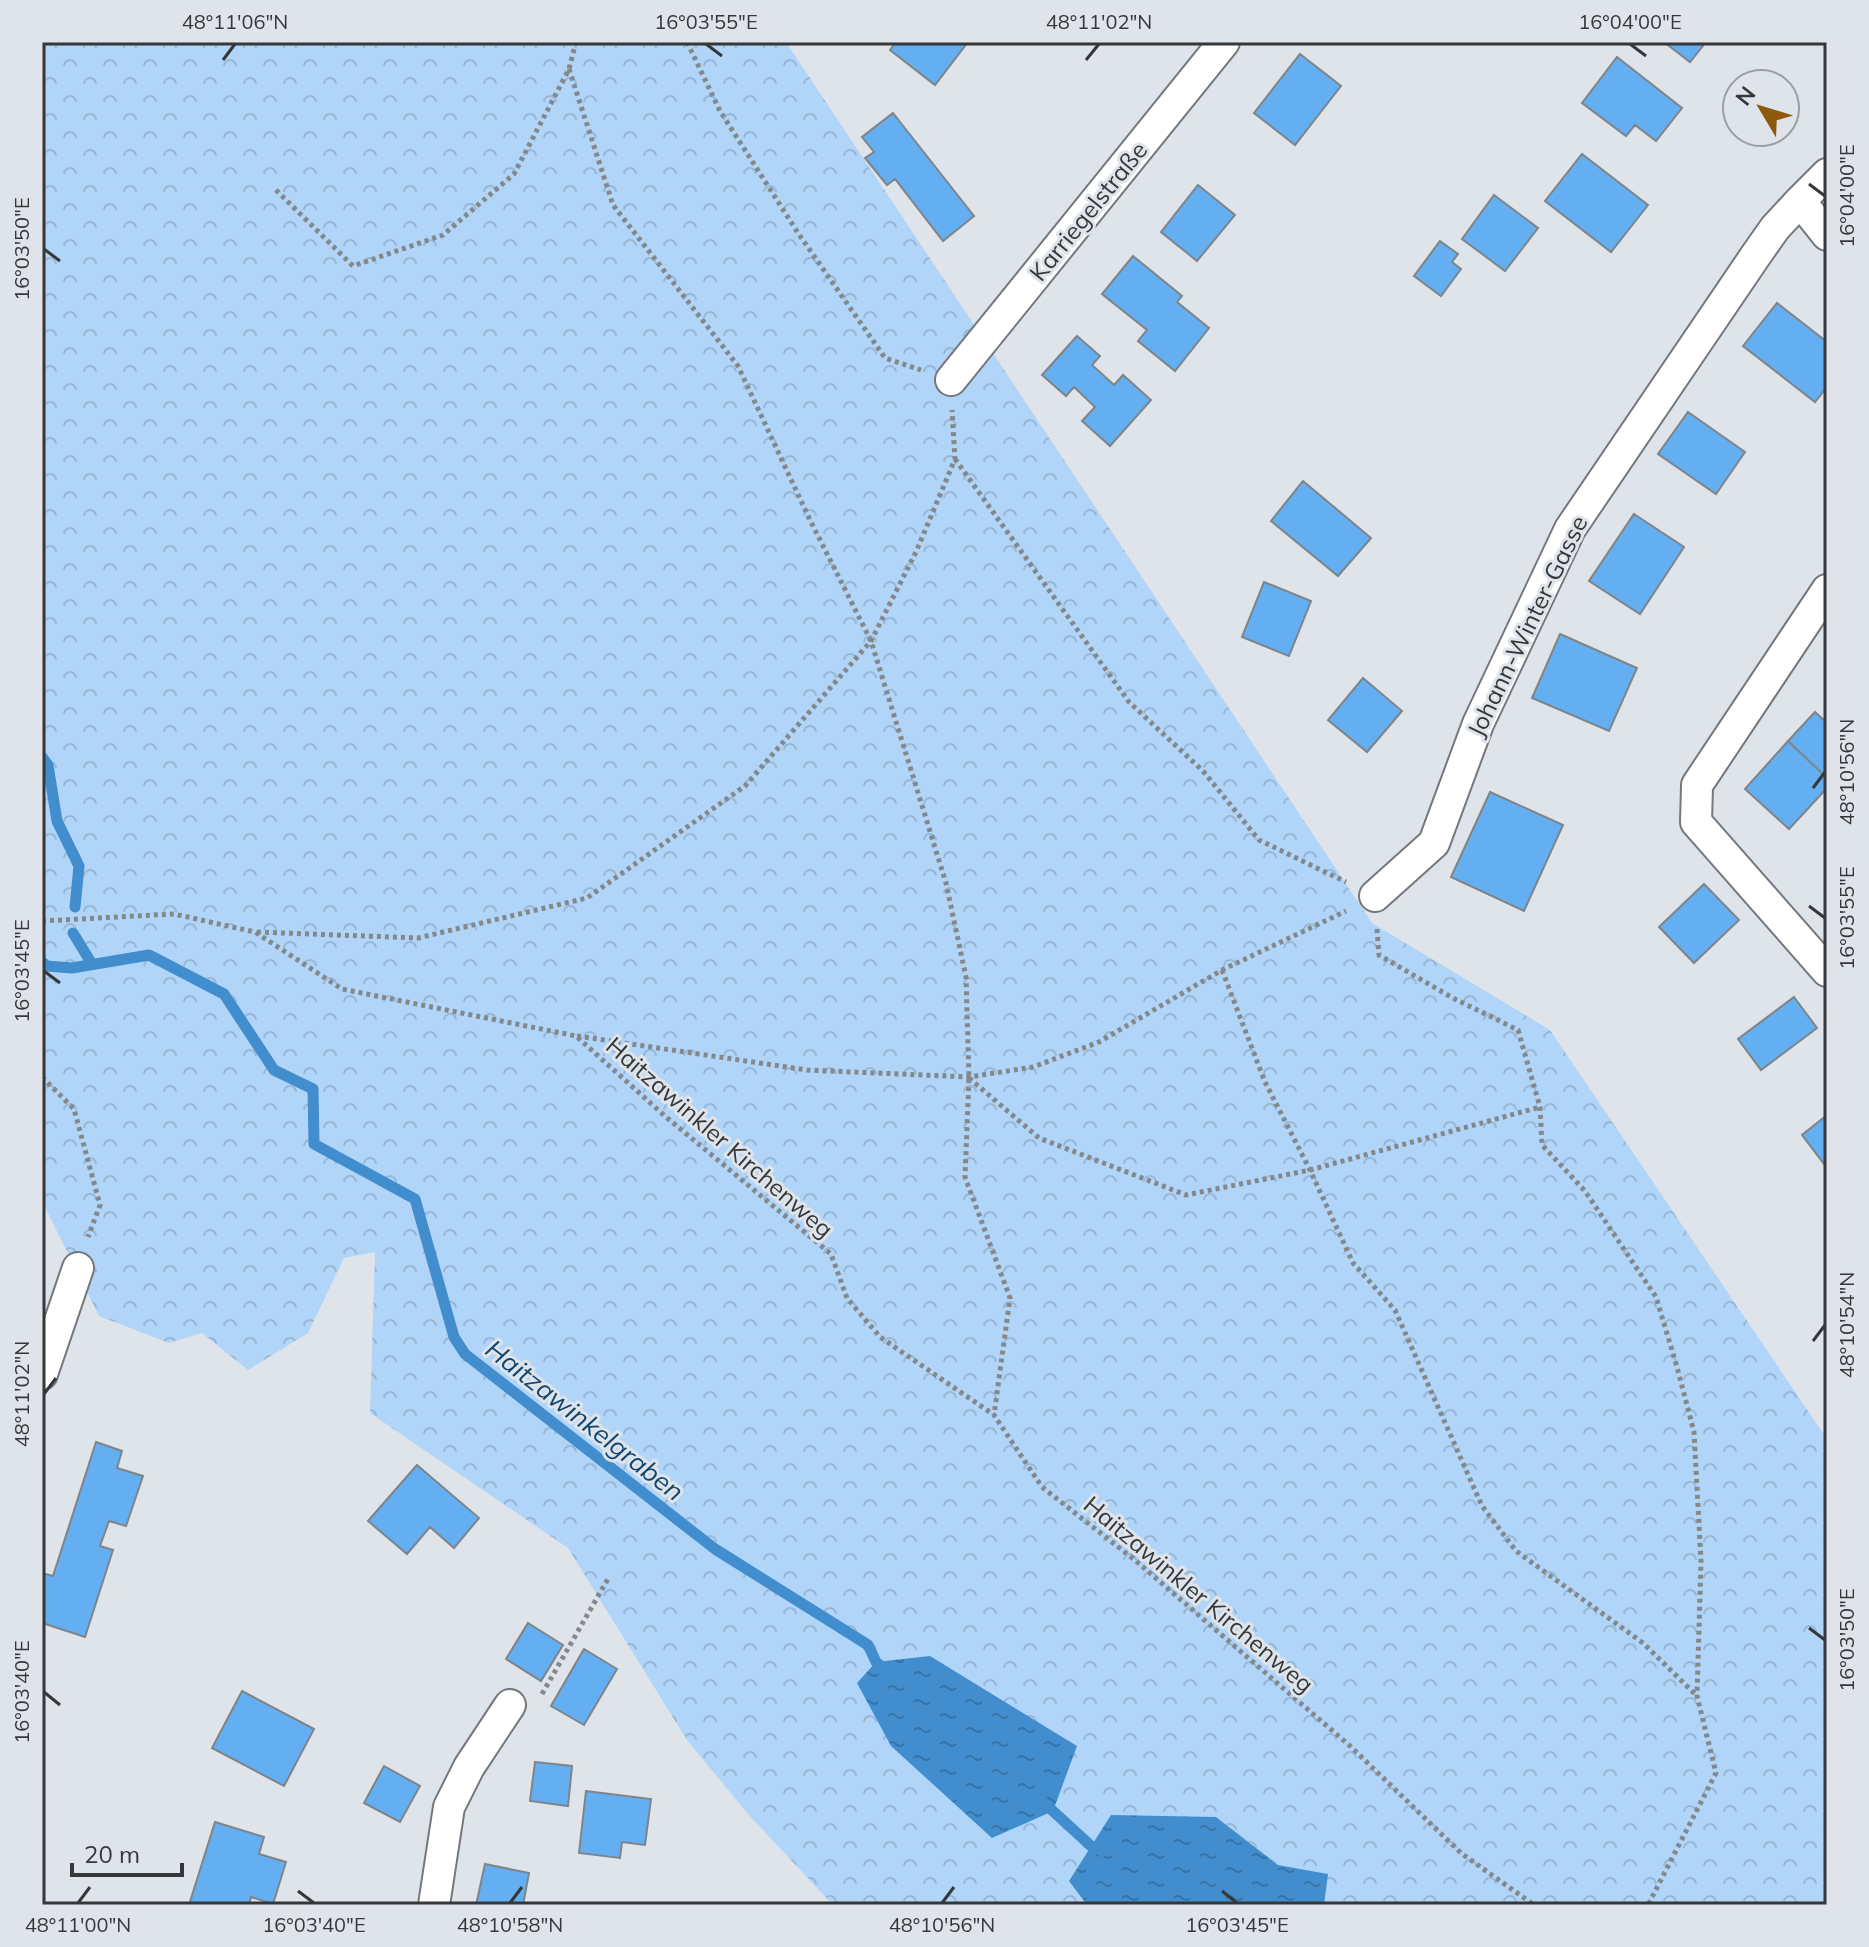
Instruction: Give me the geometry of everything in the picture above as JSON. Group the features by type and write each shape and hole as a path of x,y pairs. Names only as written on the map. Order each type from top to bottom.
{"street":[{"name":"Karriegelstraße","path":"951,380 1224,42"},
{"name":"Johann-Winter-Gasse","path":"1375,896 1434,843 1478,724 1570,529 1775,228 1827,174"},
{"path":"1800,201 1827,235"},
{"path":"1827,590 1697,785 1696,822 1827,971"},
{"path":"42,1374 78,1268"},
{"path":"434,1905 449,1807 469,1767 510,1705"}],"path":[{"path":"276,190 353,266 443,235 514,174 569,69 576,42"},
{"path":"255,932 418,938 587,898 745,786 871,641 916,552 955,459 951,380 885,358 798,233 720,111 687,42"},
{"path":"569,69 613,205 738,366 871,641 946,883 966,977 969,1077 965,1177 1010,1298 994,1415"},
{"path":"955,459 1129,702 1203,771 1259,840 1375,896"},
{"path":"576,1036 807,1070 969,1077 1033,1067 1099,1042 1222,970 1375,896"},
{"path":"1375,896 1379,955 1451,997 1518,1030 1540,1107 1542,1145 1585,1191 1656,1297 1677,1367 1695,1446 1701,1561 1697,1696 1716,1773 1648,1905"},
{"name":"Haitzawinkler Kirchenweg","path":"42,921 174,914 255,932 342,989 576,1036 678,1127 831,1254 847,1298 880,1337 994,1415 1042,1487 1136,1561 1349,1745 1461,1853 1534,1905"},
{"path":"1222,970 1265,1082 1353,1263 1395,1310 1482,1506 1516,1551 1643,1643 1697,1696"},
{"path":"42,1077 74,1109 100,1205 78,1268"},
{"path":"969,1077 1039,1138 1186,1195 1310,1170 1540,1107"},
{"path":"510,1705 536,1704 609,1577"}],"green space":[{"path":"42,42 786,42 1372,923 1550,1030 1827,1439 1827,1905 1324,1905 1327,1874 1278,1865 1216,1817 1070,1881 1087,1905 833,1905 747,1813 687,1740 568,1548 370,1413 375,1252 344,1258 308,1333 248,1370 202,1333 169,1343 99,1316 42,1201"}],"water":[{"path":"930,1656 1077,1746 1053,1811 992,1838 891,1746 857,1683 876,1662"},
{"path":"1111,1815 1216,1817 1278,1865 1328,1874 1324,1905 1087,1905 1069,1881"}],"building":[{"path":"896,42 968,42 935,85 890,50"},
{"path":"1664,42 1706,42 1690,62"},
{"path":"1300,54 1341,86 1295,145 1254,113"},
{"path":"1617,57 1682,108 1656,141 1635,125 1626,136 1582,103"},
{"path":"893,113 974,216 943,241 895,179 887,185 865,158 874,152 862,137"},
{"path":"1582,154 1648,205 1611,252 1545,201"},
{"path":"1198,185 1235,215 1197,261 1161,232"},
{"path":"1494,195 1538,228 1505,271 1462,239"},
{"path":"1440,241 1458,254 1452,262 1461,269 1441,296 1414,276"},
{"path":"1133,256 1182,296 1177,302 1209,328 1175,371 1138,341 1147,330 1102,294"},
{"path":"1777,303 1827,342 1827,387 1815,402 1743,346"},
{"path":"1077,336 1100,356 1092,365 1114,385 1123,375 1151,400 1110,446 1082,421 1095,407 1074,387 1066,396 1042,375"},
{"path":"1688,412 1745,452 1716,494 1658,454"},
{"path":"1303,481 1371,538 1338,576 1271,521"},
{"path":"1634,514 1684,547 1640,614 1589,581"},
{"path":"1264,582 1311,601 1289,656 1242,637"},
{"path":"1560,634 1637,668 1609,731 1532,698"},
{"path":"1363,678 1402,711 1367,752 1328,720"},
{"path":"1815,712 1827,723 1827,778 1788,741"},
{"path":"1788,741 1827,778 1827,788 1789,829 1745,789"},
{"path":"1490,792 1563,825 1524,911 1451,877"},
{"path":"1704,884 1739,920 1694,963 1659,927"},
{"path":"1794,997 1817,1028 1761,1070 1738,1039"},
{"path":"1827,1115 1827,1168 1802,1135"},
{"path":"96,1442 122,1451 117,1468 143,1476 126,1526 109,1521 100,1546 113,1550 85,1637 42,1623 42,1573 53,1576"},
{"path":"417,1465 479,1518 454,1548 430,1527 407,1554 368,1521"},
{"path":"528,1623 563,1645 541,1681 506,1659"},
{"path":"584,1649 617,1669 584,1725 551,1706"},
{"path":"242,1691 314,1729 284,1786 212,1748"},
{"path":"535,1762 572,1766 568,1806 530,1801"},
{"path":"384,1766 420,1786 400,1822 364,1803"},
{"path":"586,1791 651,1799 645,1845 622,1842 620,1858 579,1853"},
{"path":"215,1822 264,1837 259,1854 286,1862 273,1904 251,1897 249,1905 189,1905"},
{"path":"485,1864 529,1873 523,1905 476,1905"}],"waterway":[{"path":"42,757 48,765 57,821 79,866 75,907"},
{"path":"73,933 92,964"},
{"name":"Haitzawinkelgraben","path":"42,962 47,966 72,968 149,955 224,994 274,1070 313,1089 314,1144 415,1199 454,1337 465,1354 715,1549 868,1645 876,1662 888,1672"},
{"name":"Haitzawinkelgraben","path":"1042,1801 1091,1846 1102,1851"}]}
